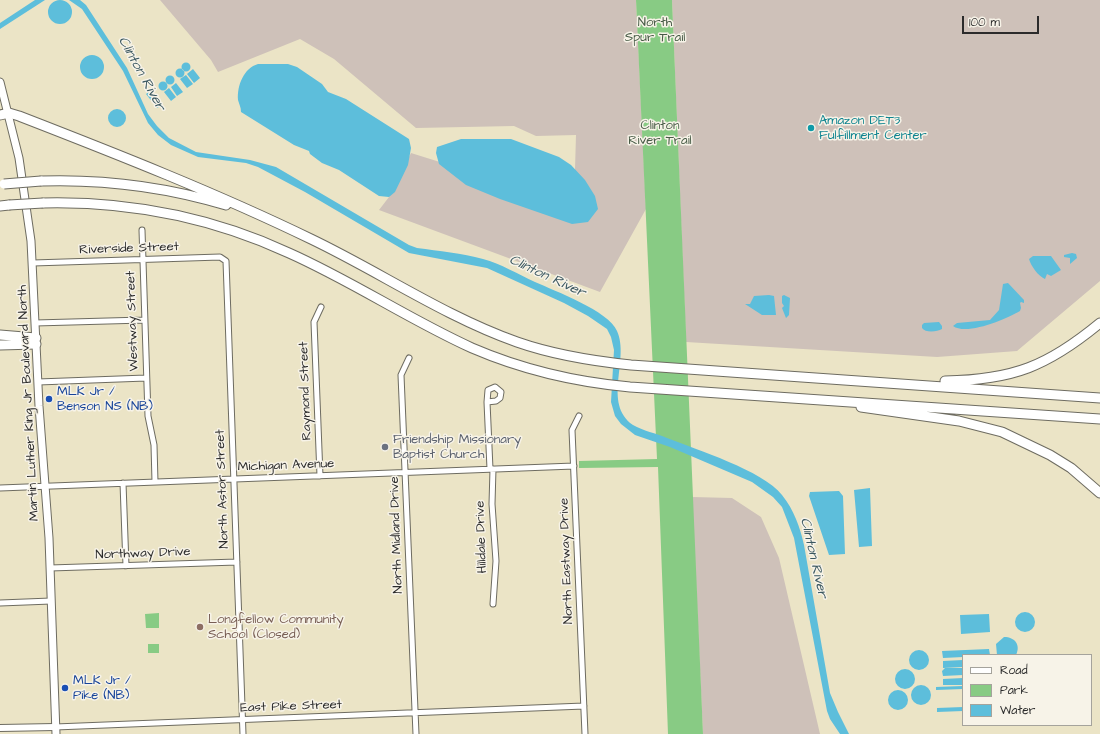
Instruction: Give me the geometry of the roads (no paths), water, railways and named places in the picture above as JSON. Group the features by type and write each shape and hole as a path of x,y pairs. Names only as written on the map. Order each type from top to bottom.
{"highway":[{"path":"4,114 195,186 318,242 487,330 544,350 601,362 631,365 1100,398"},
{"path":"2,184 41,181 92,182 151,188 205,199 260,216"},
{"path":"5,206 43,203 76,203 138,208 182,216 230,229 303,259 486,354 530,369 600,384 1100,419"},
{"path":"883,382 969,381 1013,374 1055,357 1077,342 1100,323"},
{"path":"0,335 36,341"},
{"path":"0,345 36,341"},
{"path":"853,402 862,408 959,421 1002,432 1050,455 1071,468 1100,493"}],"main road":[{"name":"Martin Luther King Jr Boulevard North","path":"0,82 4,114 24,184 33,263 38,382 46,486 56,730"}],"street":[{"name":"Westway Street","path":"142,230 148,419 154,445 155,482"},
{"name":"Riverside Street","path":"33,263 220,257 225,259"},
{"name":"North Astor Street","path":"225,259 243,734"},
{"name":"Raymond Street","path":"320,476 314,322 321,307"},
{"path":"36,323 144,320"},
{"name":"North Midland Drive","path":"409,358 401,375 416,734"},
{"path":"38,382 146,378"},
{"name":"Hilldale Drive","path":"487,402 496,564 493,604"},
{"name":"North Eastway Drive","path":"579,416 572,430 585,734"},
{"name":"Michigan Avenue","path":"0,488 574,466"},
{"path":"123,483 126,566"},
{"name":"Northway Drive","path":"50,568 237,562"},
{"path":"0,603 51,601"},
{"name":"East Pike Street","path":"0,728 56,730 242,719 584,706"}],"water":[{"path":"35,0 45,0 0,29 0,23"},
{"path":"60,0 69,3 72,12 69,21 60,24 51,21 48,12 51,3"},
{"path":"69,0 80,0 86,5 127,68 148,114 169,138 196,152 250,160 276,167 409,245 417,248 450,252 483,259 509,269 568,296 604,316 617,331 620,342 621,355 618,393 619,405 624,416 637,427 711,455 760,477 773,486 782,495 790,507 798,525 804,545 830,693 849,734 840,734 830,719 827,711 794,538 782,507 773,497 752,482 670,447 635,435 621,424 615,416 611,402 614,350 611,337 607,329 588,316 564,303 487,268 409,253 305,192 258,167 246,163 198,157 171,145 158,135 148,123 123,71 82,9"},
{"path":"92,55 101,58 104,67 101,76 92,79 83,76 80,67 83,58"},
{"path":"186,62 191,67 186,72 181,67"},
{"path":"258,64 288,64 297,67 322,84 328,92 346,99 409,139 411,148 408,165 395,192 389,197 379,196 339,170 322,163 310,154 309,151 294,145 241,112 238,100 240,83 245,73 253,66"},
{"path":"180,68 185,73 180,78 175,73"},
{"path":"193,69 200,78 194,83 187,74"},
{"path":"170,75 175,80 170,85 165,80"},
{"path":"186,75 193,84 187,88 180,79"},
{"path":"161,82 165,82 167,86 165,90 161,90 159,88 159,84"},
{"path":"176,83 183,92 177,96 171,87"},
{"path":"169,88 176,97 171,101 164,92"},
{"path":"149,92 160,106 157,108 146,94"},
{"path":"117,109 123,112 126,118 123,124 117,127 111,124 108,118 111,112"},
{"path":"461,139 511,139 559,157 571,165 585,180 595,196 598,209 588,222 572,224 500,199 466,185 439,164 436,153 437,147"},
{"path":"1072,253 1076,254 1077,258 1070,264 1070,258 1064,257 1064,255"},
{"path":"1033,256 1051,256 1061,270 1051,276 1047,274 1045,279 1042,278 1031,265 1029,259"},
{"path":"1008,283 1024,300 1024,303 1020,303 1020,311 996,322 977,328 959,329 953,326 957,323 990,320 999,310 1003,284"},
{"path":"784,295 790,298 789,315 786,318 782,308 784,306 782,303 782,296"},
{"path":"754,296 774,296 776,315 762,315 745,304 750,304"},
{"path":"939,322 942,326 942,329 940,330 928,331 922,328 924,323"},
{"path":"870,488 872,546 859,547 854,490"},
{"path":"839,491 843,496 845,554 829,555 809,496 810,492"},
{"path":"1021,612 1029,612 1035,618 1035,626 1029,632 1021,632 1015,626 1015,618"},
{"path":"989,614 990,632 961,634 960,615"},
{"path":"1004,637 1011,638 1016,642 1018,648 1016,654 997,654 996,644"},
{"path":"989,649 990,654 962,654 962,657 943,658 942,651"},
{"path":"919,650 926,653 929,660 926,667 919,670 912,667 909,660 912,653"},
{"path":"962,660 962,667 943,668 943,661"},
{"path":"945,668 962,668 962,675 943,676 942,671"},
{"path":"905,669 912,672 915,679 912,686 905,689 898,686 895,679 898,672"},
{"path":"962,678 962,685 943,685 943,679"},
{"path":"921,685 928,688 931,695 928,702 921,705 914,702 911,695 914,688"},
{"path":"962,686 962,689 936,690 936,687"},
{"path":"898,690 905,693 908,700 905,707 898,710 891,707 888,700 891,693"},
{"path":"962,707 962,711 937,712 937,708"}],"place":[{"name":"Amazon DET3 Fulfillment Center","path":"811,128"},
{"name":"MLK Jr / Benson NS (NB)","path":"49,399"},
{"name":"Friendship Missionary Baptist Church","path":"385,447"},
{"name":"Longfellow Community School (Closed)","path":"200,627"},
{"name":"MLK Jr / Pike (NB)","path":"65,688"}],"park label":[{"name":"North Spur Trail","path":"655,30"},
{"name":"Clinton River Trail","path":"660,134"}],"water label":[{"name":"Clinton River","path":"141,74"},
{"name":"Clinton River","path":"547,277"},
{"name":"Clinton River","path":"813,558"}]}
